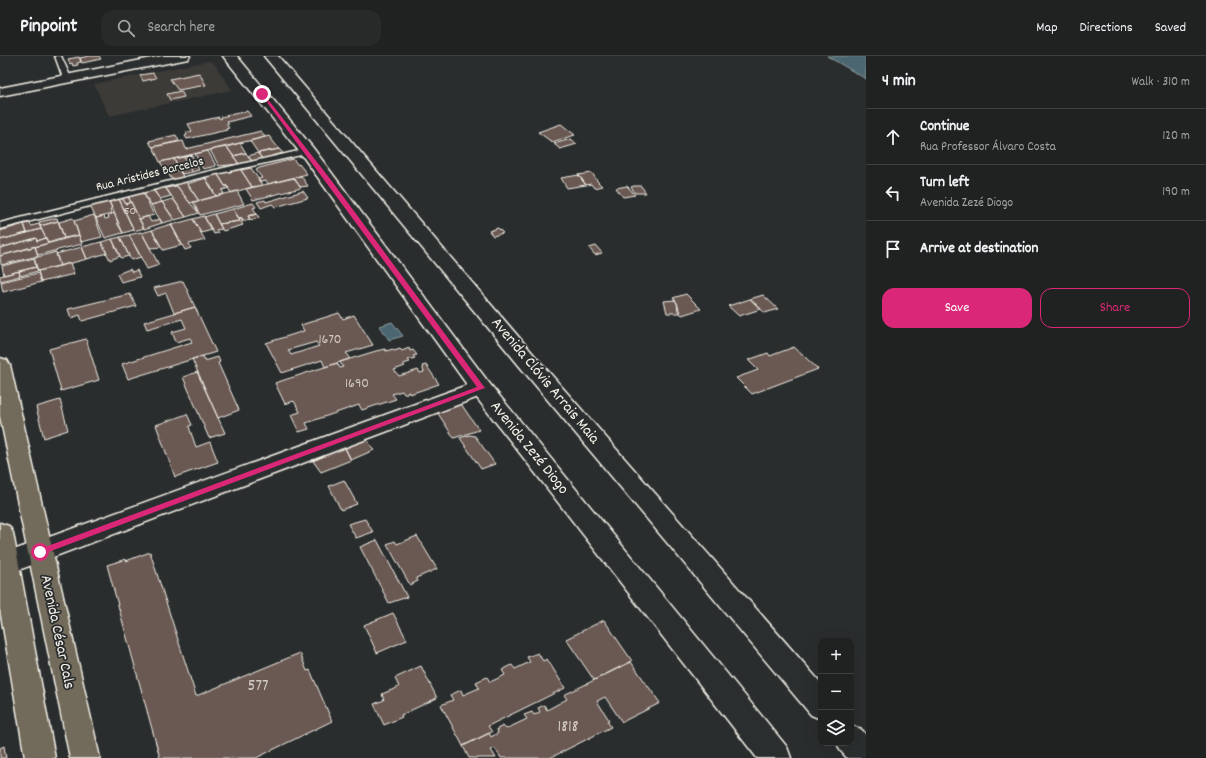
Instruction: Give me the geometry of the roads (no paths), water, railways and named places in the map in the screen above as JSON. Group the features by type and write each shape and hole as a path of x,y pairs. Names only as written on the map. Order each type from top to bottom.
{"main road":[{"path":"0,92 183,56"},
{"name":"Avenida Zezé Diogo","path":"230,56 307,151 482,388 776,758"},
{"name":"Avenida Clóvis Arrais Maia","path":"271,56 534,369 818,701"},
{"name":"Avenida César Cals","path":"0,365 85,758"},
{"path":"3,565 482,388"},
{"path":"0,533 3,565 40,758"}],"lane":[{"path":"58,56 67,78"},
{"name":"Rua Aristides Barcelos","path":"0,226 202,175 307,151"}],"water":[{"path":"827,56 866,56 866,79"},
{"path":"392,322 403,336 389,340 380,326"}]}
